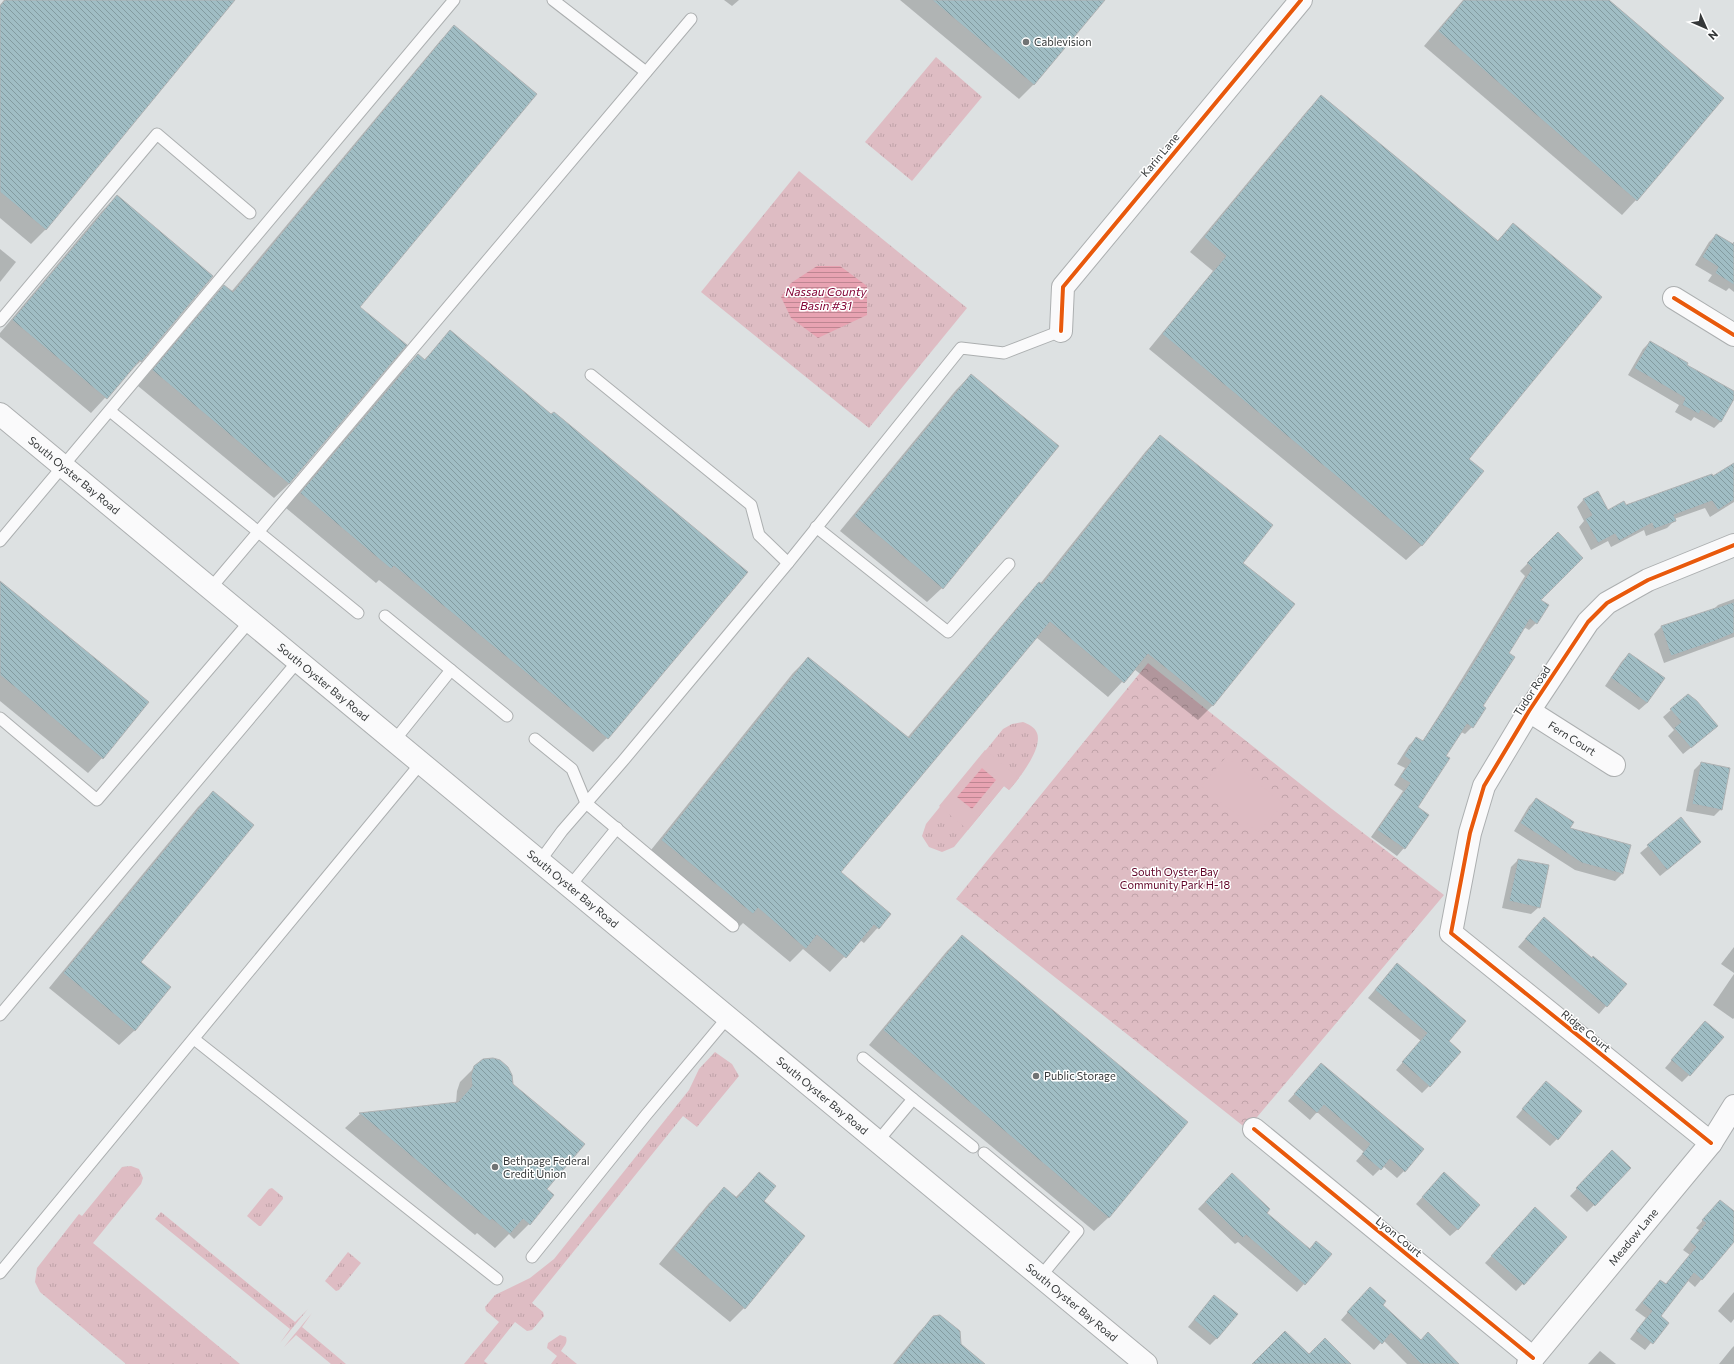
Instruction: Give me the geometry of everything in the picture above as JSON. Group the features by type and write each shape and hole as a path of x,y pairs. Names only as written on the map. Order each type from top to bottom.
{"street":[{"name":"Karin Lane","path":"1061,331 1063,287 1301,0"},
{"path":"1674,298 1734,335"},
{"name":"South Oyster Bay Road","path":"0,414 1146,1364"},
{"name":"Tudor Road","path":"1451,933 1470,833 1484,786 1529,710 1588,622 1607,603 1648,580 1734,545"},
{"name":"Fern Court","path":"1529,710 1614,765"},
{"name":"Ridge Court","path":"1451,933 1711,1144"},
{"name":"Meadow Lane","path":"1531,1361 1711,1144 1734,1106"},
{"name":"Lyon Court","path":"1254,1129 1531,1361"}],"lane":[{"path":"0,541 454,0"},
{"path":"553,0 646,72"},
{"path":"210,588 691,19"},
{"path":"0,321 157,134 250,213"},
{"path":"540,861 562,831 788,563 961,348 1004,352 1061,331"},
{"path":"591,375 751,505 759,535 788,563"},
{"path":"110,411 358,613"},
{"path":"816,528 948,632 1009,564"},
{"path":"385,616 507,716"},
{"path":"0,718 97,800 250,622"},
{"path":"0,1015 298,661"},
{"path":"394,741 451,670"},
{"path":"535,739 572,769 586,803 733,926"},
{"path":"0,1273 421,763"},
{"path":"570,886 617,828"},
{"path":"532,1257 646,1115 728,1017"},
{"path":"194,1038 497,1279"},
{"path":"864,1058 973,1147"},
{"path":"878,1141 913,1099"},
{"path":"984,1153 1078,1231 1041,1276"}],"green space":[{"path":"936,57 982,97 912,181 865,142"},
{"path":"799,171 967,308 869,428 701,292"},
{"name":"South Oyster Bay Community Park H-18","path":"1148,663 1332,809 1444,895 1247,1129 956,899"},
{"path":"1023,722 1035,729 1038,739 1037,747 1029,763 1018,779 1009,790 1004,786 954,847 942,852 929,847 922,836 926,824 1003,729 1012,724"},
{"path":"985,750 1019,778 1009,790 1004,786 968,830 939,806"},
{"path":"1226,757 1284,804 1258,832 1201,786"},
{"path":"715,1052 732,1064 739,1076 697,1127 683,1116 532,1303 543,1312 544,1316 532,1330 527,1331 515,1322 484,1361 488,1364 464,1364 499,1322 486,1311 485,1307 495,1295 530,1278 554,1259 689,1090 699,1069"},
{"path":"131,1166 139,1169 143,1178 141,1184 93,1243 240,1364 126,1364 40,1292 35,1282 37,1268 79,1214 82,1216 122,1167"},
{"path":"272,1188 283,1197 283,1199 261,1226 259,1226 247,1216 269,1189"},
{"path":"161,1212 295,1322 308,1309 280,1343 290,1329 155,1219"},
{"path":"348,1252 361,1263 339,1290 336,1291 325,1281"},
{"path":"312,1313 302,1327 346,1364 331,1364 296,1335 284,1347"},
{"path":"560,1335 566,1337 565,1344 561,1351 577,1364 551,1364 557,1356 547,1348 548,1343"}],"water":[{"name":"Nassau County Basin #31","path":"817,266 840,266 867,286 867,315 818,338 791,318 781,297 791,283"},
{"path":"982,768 996,780 972,809 957,797"}],"building":[{"path":"5,0 235,0 46,230 0,192 0,6"},
{"name":"Cablevision","path":"932,0 1105,0 1034,85"},
{"path":"1464,0 1609,0 1724,98 1637,201 1438,31"},
{"path":"454,25 537,94 360,307 407,345 289,484 152,370 224,285 233,292"},
{"path":"1321,95 1498,241 1513,223 1602,297 1469,459 1484,471 1422,546 1162,334 1226,256 1204,237"},
{"path":"117,195 213,276 141,362 140,360 107,399 12,320"},
{"path":"1716,234 1733,244 1734,242 1734,285 1715,273 1718,267 1702,257"},
{"path":"450,330 551,414 554,412 748,572 608,739 394,566 391,569 300,493 418,354 425,360"},
{"path":"1650,341 1688,363 1687,365 1734,391 1734,399 1721,422 1701,410 1699,414 1682,405 1685,398 1634,368"},
{"path":"971,374 1059,446 943,589 854,516"},
{"path":"1160,435 1273,525 1243,563 1295,604 1213,706 1148,654 1124,683 1050,622 841,872 891,914 879,929 874,925 846,958 817,935 806,949 758,908 753,914 661,840 808,657 909,738 1039,582 1042,584"},
{"path":"1734,463 1734,500 1718,510 1712,501 1674,515 1676,521 1654,529 1652,523 1619,541 1615,534 1598,543 1585,519 1592,515 1583,499 1598,491 1608,510 1624,501 1626,505 1712,474 1713,476"},
{"path":"1558,532 1583,558 1541,600 1549,605 1537,624 1530,619 1509,653 1515,657 1483,706 1486,708 1473,728 1467,724 1446,756 1450,758 1418,807 1429,815 1405,849 1377,830 1410,783 1400,777 1411,761 1404,756 1416,737 1423,741 1465,677 1532,568 1527,563"},
{"path":"0,581 149,702 103,759 0,675"},
{"path":"1734,602 1734,633 1671,656 1661,626"},
{"path":"1629,653 1665,678 1647,703 1611,678"},
{"path":"1688,694 1697,701 1718,726 1691,748 1674,728 1681,722 1670,709"},
{"path":"1701,762 1730,768 1722,810 1692,804"},
{"path":"213,791 254,825 141,962 171,987 135,1031 63,973"},
{"path":"1536,798 1574,822 1570,828 1631,845 1623,874 1582,863 1520,823"},
{"path":"1681,817 1701,842 1667,870 1647,845"},
{"path":"1518,859 1549,865 1540,908 1509,901"},
{"path":"1544,917 1592,958 1593,956 1627,984 1607,1007 1525,939"},
{"name":"Public Storage","path":"962,935 1188,1122 1109,1218 883,1030"},
{"path":"1397,963 1466,1021 1449,1041 1461,1052 1430,1087 1402,1062 1427,1033 1375,990"},
{"path":"1705,1021 1724,1037 1690,1076 1671,1060"},
{"name":"Bethpage Federal Credit Union","path":"493,1058 500,1060 508,1067 512,1075 513,1084 585,1144 547,1189 554,1195 530,1225 523,1219 510,1234 492,1219 490,1221 359,1113 458,1102 472,1086 471,1076 474,1066 483,1059"},
{"path":"1321,1063 1424,1149 1405,1172 1390,1159 1381,1170 1362,1154 1370,1144 1324,1105 1317,1113 1294,1094"},
{"path":"1546,1081 1582,1111 1558,1140 1522,1109"},
{"path":"1612,1150 1631,1168 1595,1206 1576,1188"},
{"path":"759,1172 776,1186 764,1201 805,1236 745,1309 673,1249 724,1187 737,1198"},
{"path":"1444,1172 1480,1205 1458,1230 1422,1197"},
{"path":"1232,1173 1270,1209 1267,1213 1310,1249 1316,1241 1332,1254 1305,1285 1246,1235 1243,1238 1205,1202"},
{"path":"1720,1200 1734,1211 1734,1242 1702,1280 1694,1273 1661,1316 1669,1323 1653,1344 1636,1331 1652,1311 1642,1303 1660,1280 1666,1284 1696,1247 1690,1242 1706,1223 1702,1220"},
{"path":"1535,1207 1567,1237 1524,1285 1491,1256"},
{"path":"1370,1287 1386,1301 1383,1305 1421,1340 1428,1332 1459,1364 1421,1364 1391,1333 1382,1344 1347,1312"},
{"path":"1214,1295 1238,1314 1217,1339 1194,1320"},
{"path":"940,1315 960,1331 961,1344 985,1364 895,1364 933,1316"},
{"path":"1285,1331 1309,1354 1325,1338 1351,1364 1252,1364"}],"cycle path":[{"path":"1061,331 1063,287 1301,0"},
{"path":"1674,298 1734,335"},
{"path":"1711,1143 1451,933 1470,833 1484,786 1529,711 1588,622 1607,603 1648,580 1734,545"},
{"path":"1254,1129 1533,1358"}],"place":[{"name":"Cablevision","path":"1026,42"},
{"name":"Public Storage","path":"1036,1076"},
{"name":"Bethpage Federal Credit Union","path":"495,1167"}]}
